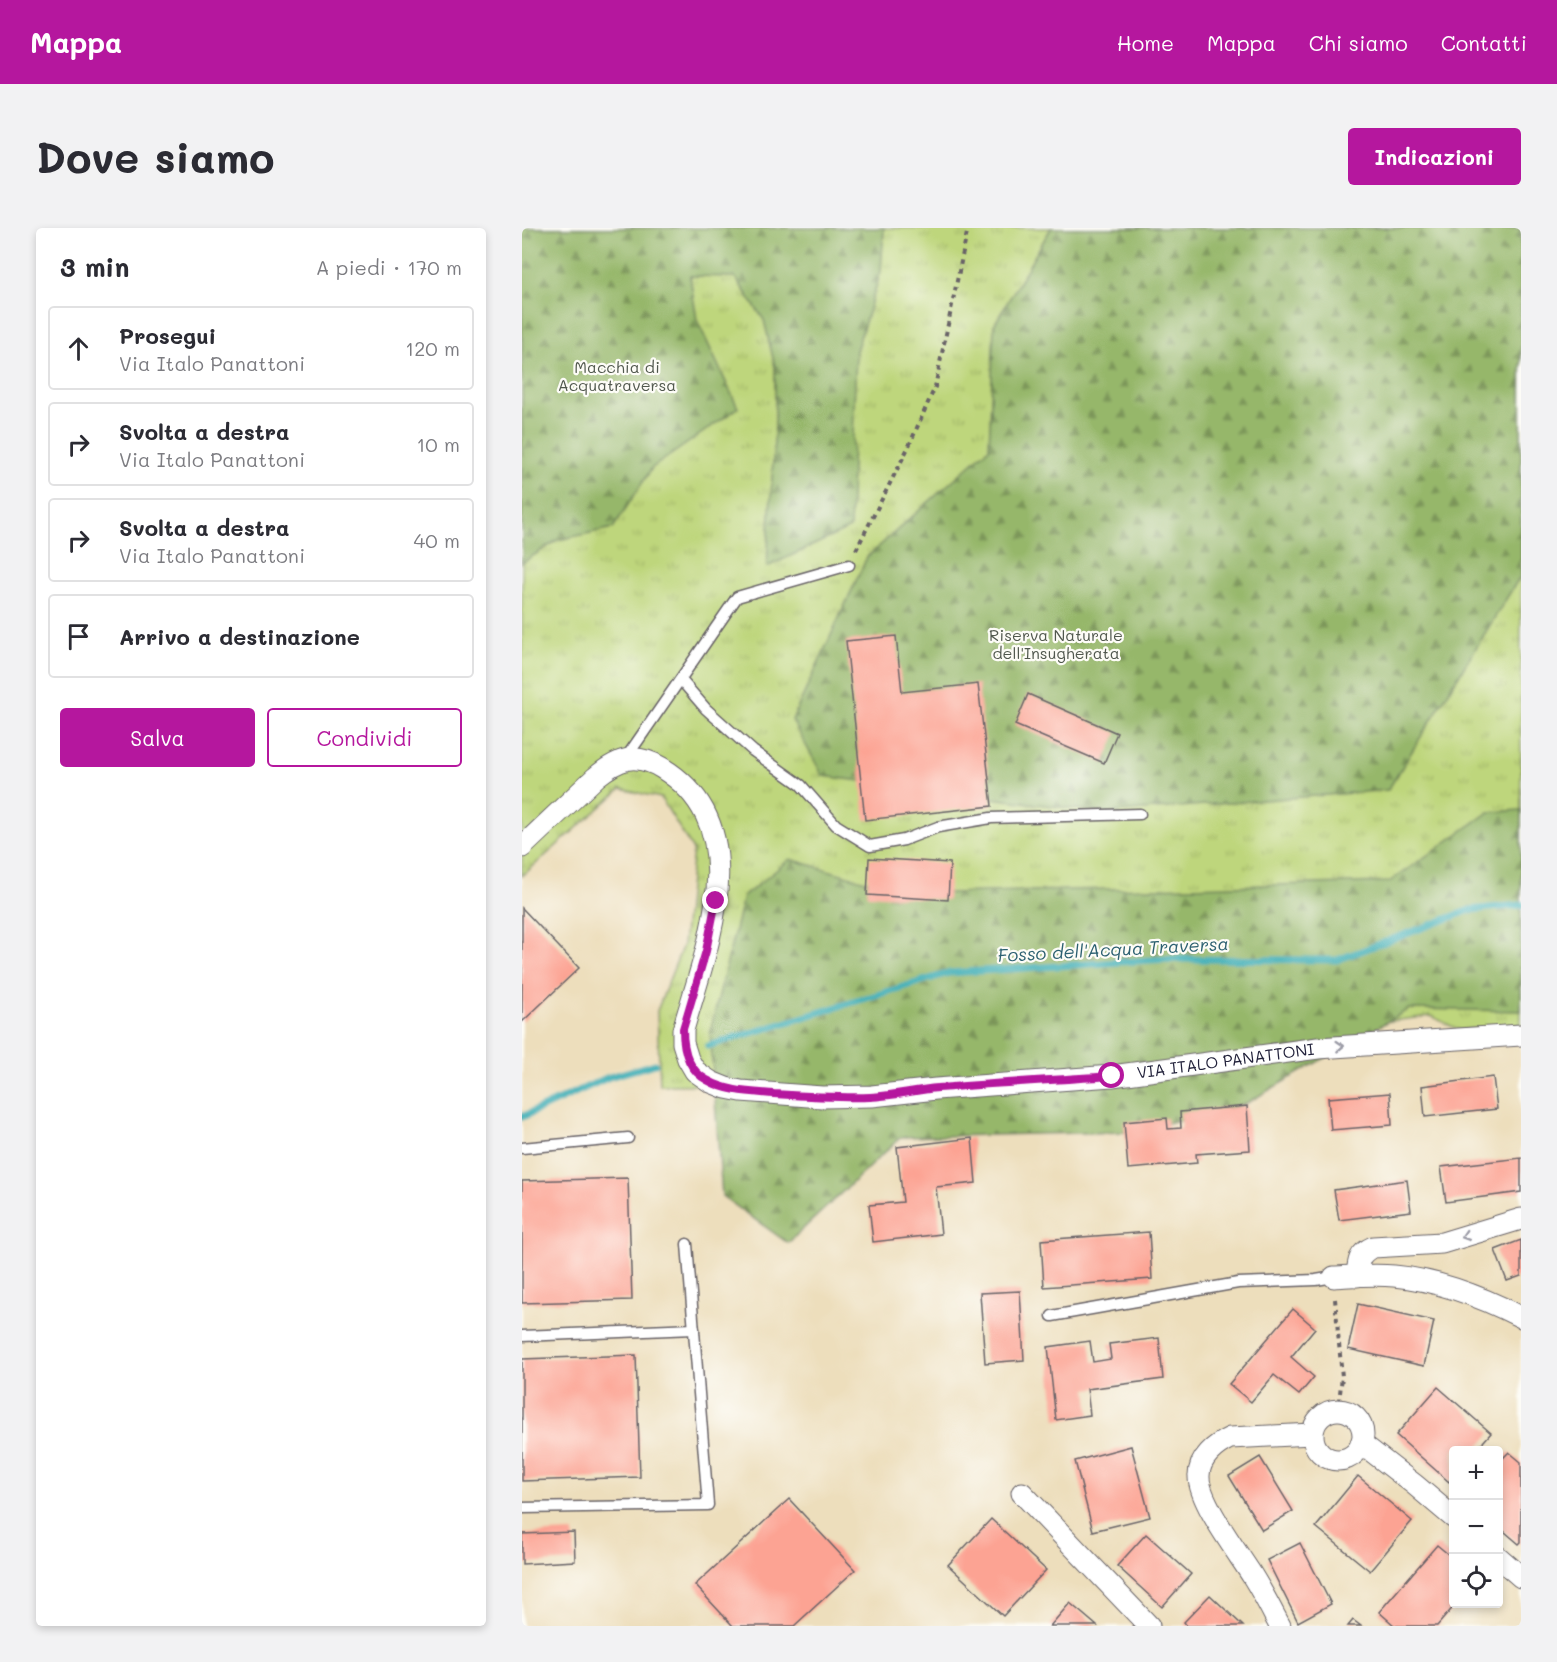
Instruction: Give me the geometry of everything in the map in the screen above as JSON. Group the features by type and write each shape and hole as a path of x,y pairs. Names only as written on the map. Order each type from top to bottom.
{"street":[{"name":"VIA ITALO PANATTONI","path":"625,759 633,758 649,762 665,770 683,785 701,807 714,838 718,873 714,916 683,1029 685,1052 692,1066 700,1075 726,1088 822,1097 872,1096 1112,1076 1318,1048 1521,1035"},
{"path":"522,847 606,768 625,759"},
{"path":"1357,1276 1359,1257 1373,1247 1442,1243 1521,1218"},
{"path":"1334,1277 1394,1276 1446,1287 1493,1302 1521,1317"},
{"path":"1338,1409 1353,1414 1359,1420 1362,1428 1362,1443 1352,1456 1345,1459 1329,1459 1317,1449 1312,1434 1323,1414 1338,1409"},
{"path":"1280,1626 1205,1498 1199,1475 1202,1462 1209,1453 1218,1444 1230,1438 1312,1434"},
{"path":"1362,1443 1449,1514"},
{"path":"1022,1493 1149,1626"},
{"path":"1503,1561 1521,1577"}],"lane":[{"path":"625,759 737,597 849,565"},
{"path":"681,680 706,709 753,751 801,785 836,825 870,846 904,840 938,827 991,818 1140,814"},
{"path":"522,1148 628,1138"},
{"path":"522,1508 708,1505 687,1244"},
{"path":"1052,1316 1238,1283 1316,1280 1334,1277"},
{"path":"522,1336 694,1329"}],"path":[{"path":"849,565 908,448 935,387 968,228"},
{"path":"1334,1277 1342,1377 1338,1409"}],"green space":[{"name":"Riserva Naturale dell'Insugherata","path":"522,228 1521,228 1521,1025 1459,1030 1431,1016 896,1083 660,1085 657,1011 683,945 693,850 661,798 621,789 522,876"},
{"name":"Macchia di Acquatraversa","path":"522,228 884,228 881,271 856,351 850,528 767,567 775,423 775,367 764,320 735,277 690,276 697,320 738,408 652,468 613,528 558,540 522,563"},
{"path":"1051,228 1521,228 1521,575 1388,790 1106,813 823,776 792,720 867,557 989,448 994,325"},
{"path":"1521,810 1521,1011 1409,1009 1245,1104 1131,1132 901,1137 788,1243 722,1196 710,1032 743,897 790,859 910,894 1389,882 1489,812"}],"building":[{"path":"896,636 902,692 978,684 992,806 865,820 846,641"},
{"path":"1028,694 1117,733 1104,763 1015,725"},
{"path":"869,858 950,863 948,900 867,895"},
{"path":"522,908 579,968 522,1022"},
{"path":"1493,1077 1497,1109 1425,1117 1422,1086"},
{"path":"1390,1093 1392,1125 1331,1130 1328,1098"},
{"path":"1247,1106 1250,1150 1196,1154 1197,1163 1128,1169 1124,1122 1167,1118 1168,1129 1181,1128 1180,1112"},
{"path":"972,1138 976,1183 936,1187 941,1234 873,1242 869,1205 903,1202 897,1147"},
{"path":"1521,1158 1521,1192 1446,1202 1441,1167"},
{"path":"628,1178 632,1300 522,1303 522,1181"},
{"path":"1407,1180 1411,1211 1339,1220 1334,1190"},
{"path":"1149,1232 1152,1279 1044,1287 1041,1240"},
{"path":"1521,1240 1521,1276 1507,1281 1495,1250"},
{"path":"1020,1291 1024,1360 985,1363 980,1293"},
{"path":"1358,1304 1434,1321 1424,1366 1348,1349"},
{"path":"1293,1309 1315,1328 1291,1357 1314,1377 1299,1395 1274,1375 1251,1402 1229,1384"},
{"path":"1159,1338 1163,1379 1087,1389 1090,1415 1056,1420 1048,1347 1090,1341 1093,1362 1111,1359 1109,1344"},
{"path":"636,1355 640,1477 522,1481 522,1359"},
{"path":"1438,1387 1491,1433 1480,1446 1449,1446 1449,1482 1396,1435"},
{"path":"1131,1446 1150,1517 1093,1531 1075,1461"},
{"path":"1509,1452 1521,1462 1521,1542 1519,1544 1503,1530 1503,1458"},
{"path":"1260,1457 1293,1511 1262,1530 1229,1476"},
{"path":"1358,1476 1412,1521 1370,1571 1316,1527"},
{"path":"789,1499 855,1570 794,1626 733,1626 695,1585"},
{"path":"991,1519 1046,1570 1003,1616 948,1565"},
{"path":"574,1532 575,1561 522,1564 522,1534"},
{"path":"1146,1534 1191,1574 1162,1607 1117,1566"},
{"path":"1300,1543 1331,1604 1298,1622 1267,1560"},
{"path":"1437,1545 1449,1555 1449,1608 1453,1608 1437,1626 1395,1626 1379,1612"},
{"path":"1210,1595 1243,1626 1187,1626 1184,1622"},
{"path":"1070,1603 1097,1626 1050,1626"},
{"path":"1353,1620 1361,1626 1348,1626"}],"waterway":[{"name":"Fosso dell'Acqua Traversa","path":"708,1046 949,973 1167,959 1337,960 1470,910 1521,905"},
{"name":"Fosso dell'Acqua Traversa","path":"522,1117 609,1077 655,1064"}],"route":[{"path":"716,901 706,951 683,1029 685,1052 692,1066 695,1071 711,1082 741,1091 822,1097 872,1096 1112,1076"}]}
